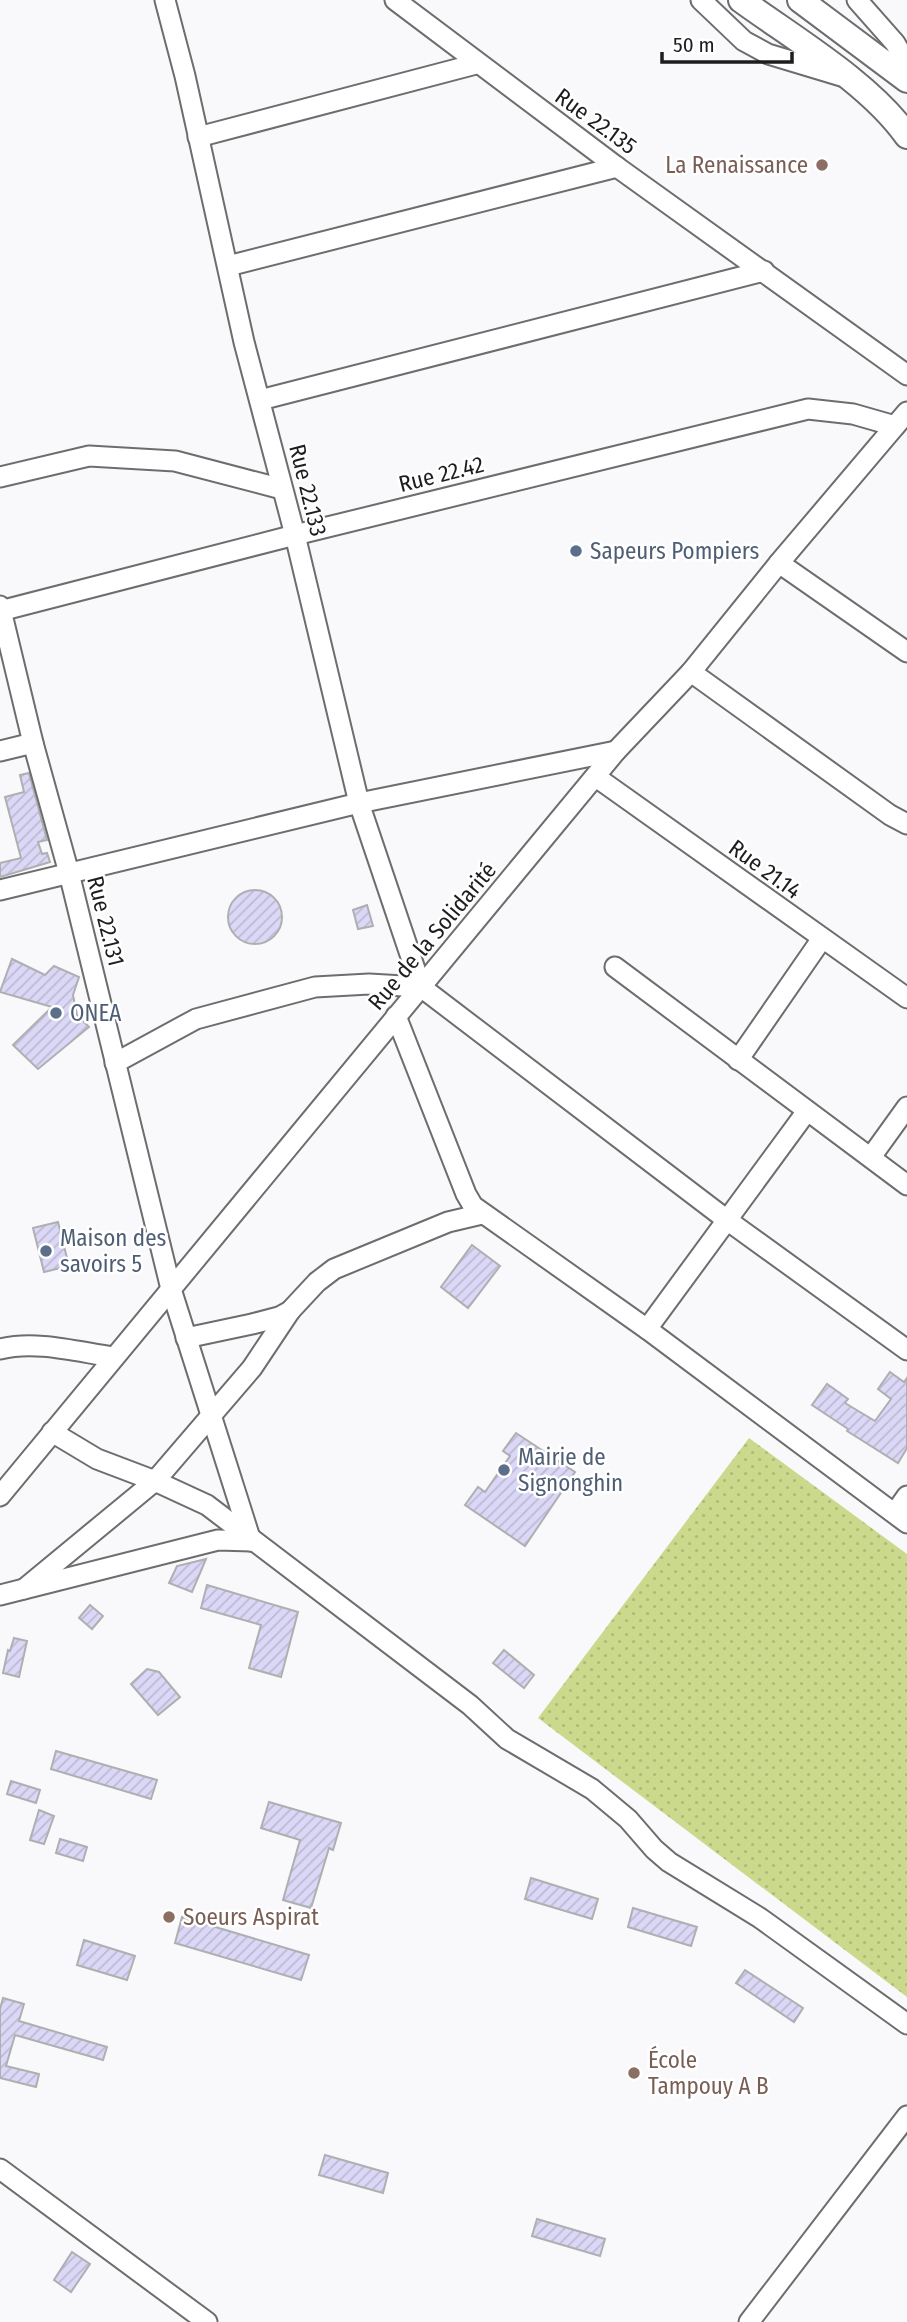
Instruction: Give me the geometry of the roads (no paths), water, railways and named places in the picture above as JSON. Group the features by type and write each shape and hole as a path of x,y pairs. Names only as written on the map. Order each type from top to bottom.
{"main road":[{"path":"741,0 849,78 870,96 907,136"},
{"path":"800,0 907,80"}],"street":[{"name":"Rue 22.135","path":"395,0 476,64 907,375"},
{"path":"701,0 744,41 768,54 849,78"},
{"path":"857,0 895,43 907,64"},
{"name":"Rue 22.133","path":"169,1 244,342 295,536 359,803 421,986"},
{"path":"198,137 476,64"},
{"path":"228,266 617,167"},
{"path":"260,400 764,271"},
{"name":"Rue 22.42","path":"0,609 807,410 901,419"},
{"name":"Rue de la Solidarité","path":"0,1496 616,751 691,672 901,419"},
{"path":"0,478 89,456 176,461 282,489"},
{"path":"779,563 907,652"},
{"name":"Rue 22.131","path":"0,609 69,873 171,1289 251,1541"},
{"path":"691,672 890,815 907,824"},
{"path":"0,751 33,743"},
{"path":"0,890 359,803 616,751"},
{"name":"Rue 21.14","path":"596,777 821,940 904,990"},
{"path":"738,1059 821,940"},
{"path":"615,967 907,1185"},
{"path":"115,1063 196,1019 315,987 369,984 421,986 727,1220 907,1350"},
{"path":"396,1016 466,1194 482,1214 647,1329 901,1518 907,1496"},
{"path":"871,1157 907,1107"},
{"path":"647,1329 807,1111"},
{"path":"24,1589 155,1481 252,1368 290,1311 317,1282 334,1269 448,1222 482,1214"},
{"path":"186,1338 252,1325 290,1311"},
{"path":"0,1349 27,1346 114,1357"},
{"path":"52,1432 97,1459 207,1505 470,1705 507,1739 593,1789 628,1819 654,1849 669,1861 760,1919 907,2024"},
{"path":"0,1595 218,1541 251,1541"},
{"path":"748,2322 907,2116"},
{"path":"0,2169 207,2322"}],"place":[{"name":"La Renaissance","path":"822,165"},
{"name":"Sapeurs Pompiers","path":"576,551"},
{"name":"ONEA","path":"56,1013"},
{"name":"Maison des savoirs 5","path":"46,1251"},
{"name":"Mairie de Signonghin","path":"504,1470"},
{"name":"Soeurs Aspirat","path":"169,1917"},
{"name":"École Tampouy A B","path":"634,2073"}]}
